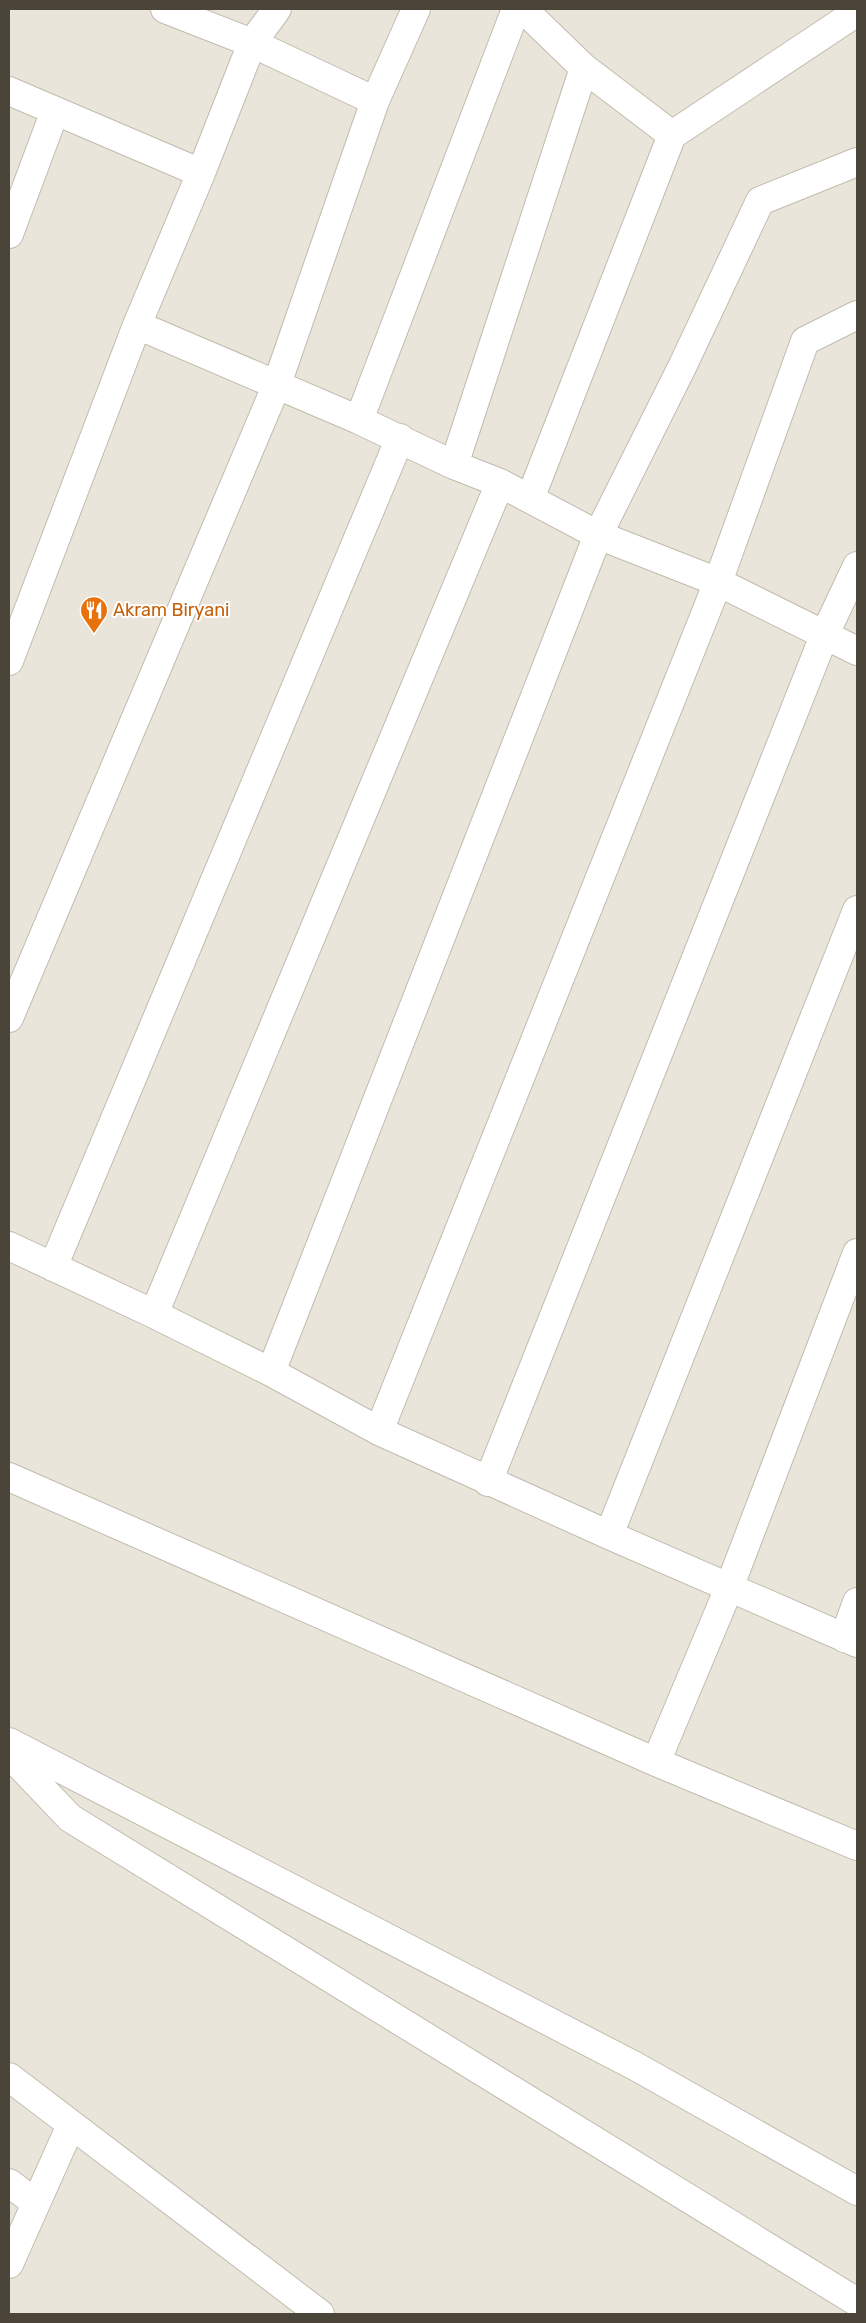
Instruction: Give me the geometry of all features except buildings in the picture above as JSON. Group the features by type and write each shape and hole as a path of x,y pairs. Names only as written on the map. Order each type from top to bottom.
{"street":[{"path":"165,9 252,43 375,101"},
{"path":"9,661 137,325 201,173 252,43 277,9"},
{"path":"9,1018 277,384 375,101 416,9"},
{"path":"359,420 516,9"},
{"path":"523,9 584,68 672,135"},
{"path":"530,499 672,135 848,20"},
{"path":"454,465 584,68"},
{"path":"9,91 201,173"},
{"path":"9,234 56,111"},
{"path":"271,1372 598,534 683,365 760,201 857,162"},
{"path":"379,1431 718,582 805,341 857,315"},
{"path":"137,325 400,438 454,465 500,483 598,534 718,582 857,651"},
{"path":"53,1267 400,438"},
{"path":"154,1314 500,483"},
{"path":"488,1482 824,636 857,566"},
{"path":"609,1535 857,910"},
{"path":"9,1246 154,1314 271,1372 379,1431 488,1482 850,1640 857,1602"},
{"path":"656,1762 729,1588 857,1253"},
{"path":"9,1477 656,1762 857,1846"},
{"path":"9,1742 635,2066 857,2191"},
{"path":"9,1754 70,1818 857,2302"},
{"path":"9,2077 320,2314"},
{"path":"11,2254 71,2125"},
{"path":"9,2183 36,2203"}],"shaded area":[{"path":"9,9 857,9 857,2314 9,2314"}],"place":[{"name":"Akram Biryani","path":"94,634"}]}
